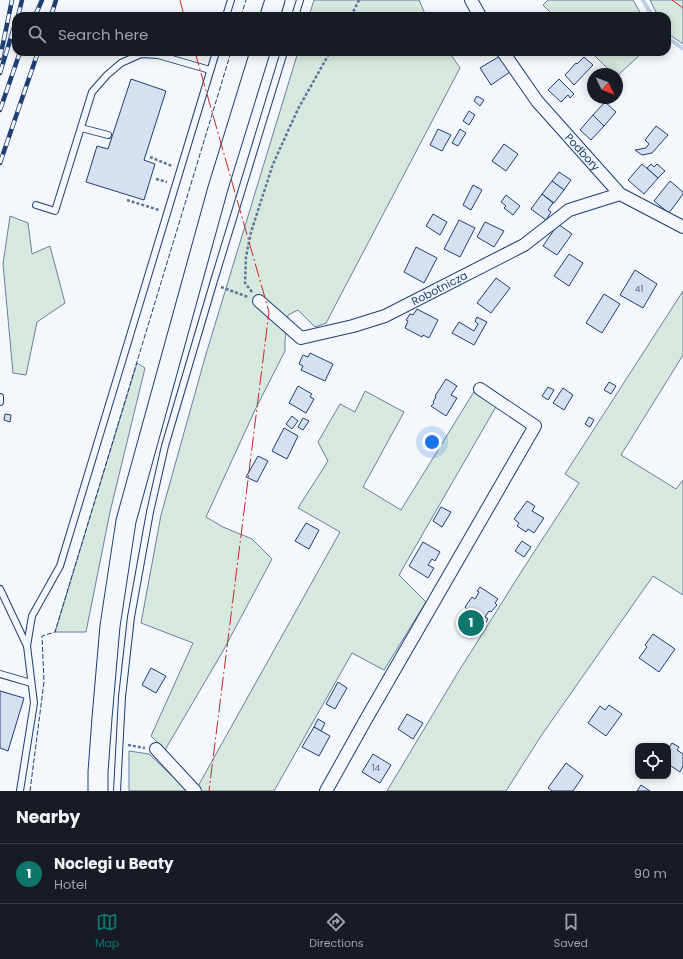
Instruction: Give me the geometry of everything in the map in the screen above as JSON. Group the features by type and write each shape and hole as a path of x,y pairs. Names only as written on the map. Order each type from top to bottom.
{"main road":[{"path":"271,12 275,0"},
{"path":"98,791 98,772 110,626 126,521 218,188 259,56"}],"street":[{"path":"471,0 478,12"},
{"name":"Podbory","path":"506,56 537,101 620,194 683,227"},
{"name":"Robotnicza","path":"260,301 301,338 353,326 385,316 524,245 569,210 620,194"},
{"path":"326,791 535,426 480,389"},
{"path":"156,749 195,791"}],"lane":[{"path":"227,12 231,0"},
{"path":"296,12 300,0"},
{"path":"36,205 55,211 92,92 107,75 121,63 137,56"},
{"path":"161,56 210,70"},
{"path":"20,791 34,703 27,646 32,616 60,566 215,56"},
{"path":"117,791 122,697 131,617 150,512 165,446 283,56"},
{"path":"81,128 108,135"},
{"path":"0,397 0,402"},
{"path":"0,589 27,646"},
{"path":"0,674 31,683"}],"path":[{"path":"353,12 359,0"},
{"path":"260,301 245,283 246,257 251,232 273,164 298,109 328,56"},
{"path":"150,158 180,169"},
{"path":"127,200 167,212"},
{"path":"213,284 260,301"},
{"path":"120,744 156,749"}],"shaded area":[{"path":"314,0 419,0 424,12 310,12"},
{"path":"548,0 633,0 640,12 550,12 543,5"},
{"path":"650,0 683,0 683,44 671,36 671,12 656,12"},
{"path":"297,56 452,56 460,68 326,323 315,327 298,310 288,315 285,351 255,410 206,517 223,527 252,539 272,559 223,651 165,750 151,736 193,643 141,623 161,515 206,354"},
{"path":"595,56 639,56 623,70 623,68 607,68"},
{"path":"10,216 28,223 32,254 50,246 65,303 37,322 26,375 13,373 3,264"},
{"path":"683,291 683,355 621,455 676,489 683,480 683,595 653,576 541,736 506,791 387,791 457,674 579,483 565,474"},
{"path":"137,363 145,368 110,512 86,632 55,632"},
{"path":"475,390 497,405 399,575 426,602 384,670 352,653 274,791 200,791 197,788 340,532 298,508 328,461 318,442 340,404 355,412 365,391 404,412 363,487 401,510"},
{"path":"129,751 149,754 188,791 129,791"}],"building":[{"path":"500,56 510,72 491,85 480,68"},
{"path":"584,57 593,65 590,68 587,68 587,71 574,85 565,75 576,63 577,64"},
{"path":"131,79 166,91 144,160 155,164 144,200 86,182 97,146 108,149"},
{"path":"559,79 574,94 570,98 568,95 561,102 548,90"},
{"path":"477,96 484,100 480,106 474,101"},
{"path":"603,104 607,104 616,112 604,126 593,115"},
{"path":"469,111 475,115 469,125 463,121"},
{"path":"593,115 604,126 591,140 580,130"},
{"path":"656,126 668,135 652,153 642,155 635,150 646,148 649,144 645,140"},
{"path":"438,129 451,135 442,151 430,145"},
{"path":"460,129 466,133 458,146 452,143"},
{"path":"504,144 518,154 506,171 492,161"},
{"path":"642,164 658,178 644,194 628,180"},
{"path":"651,164 654,167 657,164 665,171 658,178 647,168"},
{"path":"559,172 571,180 564,190 552,181"},
{"path":"552,181 564,190 554,203 542,194"},
{"path":"670,181 683,192 683,194 669,213 654,201"},
{"path":"473,185 482,190 471,210 463,205"},
{"path":"542,194 553,203 548,210 551,212 546,220 531,209"},
{"path":"506,195 520,206 513,215 504,208 506,206 501,202"},
{"path":"433,214 447,222 440,235 426,226"},
{"path":"459,220 475,228 460,257 444,249"},
{"path":"485,222 504,231 494,247 477,237"},
{"path":"558,224 572,234 557,255 543,246"},
{"path":"416,247 437,258 424,283 404,272"},
{"path":"569,254 583,263 569,286 554,276"},
{"path":"635,270 657,284 643,308 620,295"},
{"path":"496,278 510,288 491,313 477,303"},
{"path":"604,294 620,304 602,333 586,323"},
{"path":"417,309 438,320 429,338 423,335 422,337 405,328 408,321 406,320 410,314 413,315"},
{"path":"477,317 487,322 474,345 452,333 459,322 474,331 478,324 475,321"},
{"path":"310,353 333,364 325,381 301,370 303,366 299,364 303,355 308,357"},
{"path":"446,379 457,386 451,395 457,398 446,416 431,406 434,403 435,396"},
{"path":"609,382 616,386 611,394 604,390"},
{"path":"298,386 312,394 310,397 314,399 306,413 289,403"},
{"path":"548,387 554,390 548,400 542,396"},
{"path":"563,388 573,395 564,410 553,403"},
{"path":"5,414 11,415 10,422 4,420"},
{"path":"292,416 298,421 292,429 286,424"},
{"path":"589,417 594,420 590,427 585,424"},
{"path":"303,418 309,421 303,430 298,427"},
{"path":"284,428 298,436 287,459 272,451"},
{"path":"258,456 268,461 257,482 246,477"},
{"path":"527,501 535,506 532,511 544,518 534,533 528,529 526,532 517,526 519,523 514,519"},
{"path":"441,507 451,512 442,527 433,521"},
{"path":"306,523 319,530 309,549 295,541"},
{"path":"522,541 531,547 524,557 515,551"},
{"path":"423,542 440,552 435,561 432,559 428,565 434,568 428,578 409,566"},
{"path":"480,587 498,599 495,603 497,605 491,612 489,611 485,617 488,619 483,627 480,626 472,638 457,628 462,621 459,618 461,614 464,616 468,610 465,607 472,597 475,599 479,592 477,591"},
{"path":"653,634 675,649 659,672 639,658 647,647 645,645"},
{"path":"151,668 166,676 156,693 142,685"},
{"path":"338,682 347,688 335,709 326,704"},
{"path":"0,691 24,698 8,751 0,748"},
{"path":"609,705 622,714 606,736 588,723 600,706 605,710"},
{"path":"407,714 423,723 413,739 398,729"},
{"path":"318,719 325,723 321,731 314,727"},
{"path":"314,727 330,736 319,756 302,747"},
{"path":"672,743 679,747 677,750 683,754 683,766 680,772 671,766"},
{"path":"373,754 391,765 380,783 362,772"},
{"path":"566,763 583,776 573,791 552,791 548,788"},
{"path":"641,785 650,791 637,791"}],"waterway":[{"path":"643,0 650,12"},
{"path":"671,40 683,49"}],"railway":[{"path":"0,58 12,0"},
{"path":"19,12 22,0"},
{"path":"37,12 42,0"},
{"path":"52,12 56,0"},
{"path":"0,73 12,34"},
{"path":"0,110 19,56"},
{"path":"0,163 37,56"}],"fence":[{"path":"242,12 246,0"},
{"path":"30,791 44,682 42,636 55,632 230,56"}],"power":[{"path":"180,0 183,12"},
{"path":"672,0 683,8"},
{"path":"196,56 269,312 209,791"}],"place":[{"name":"Noclegi u Beaty","path":"471,623"}]}
